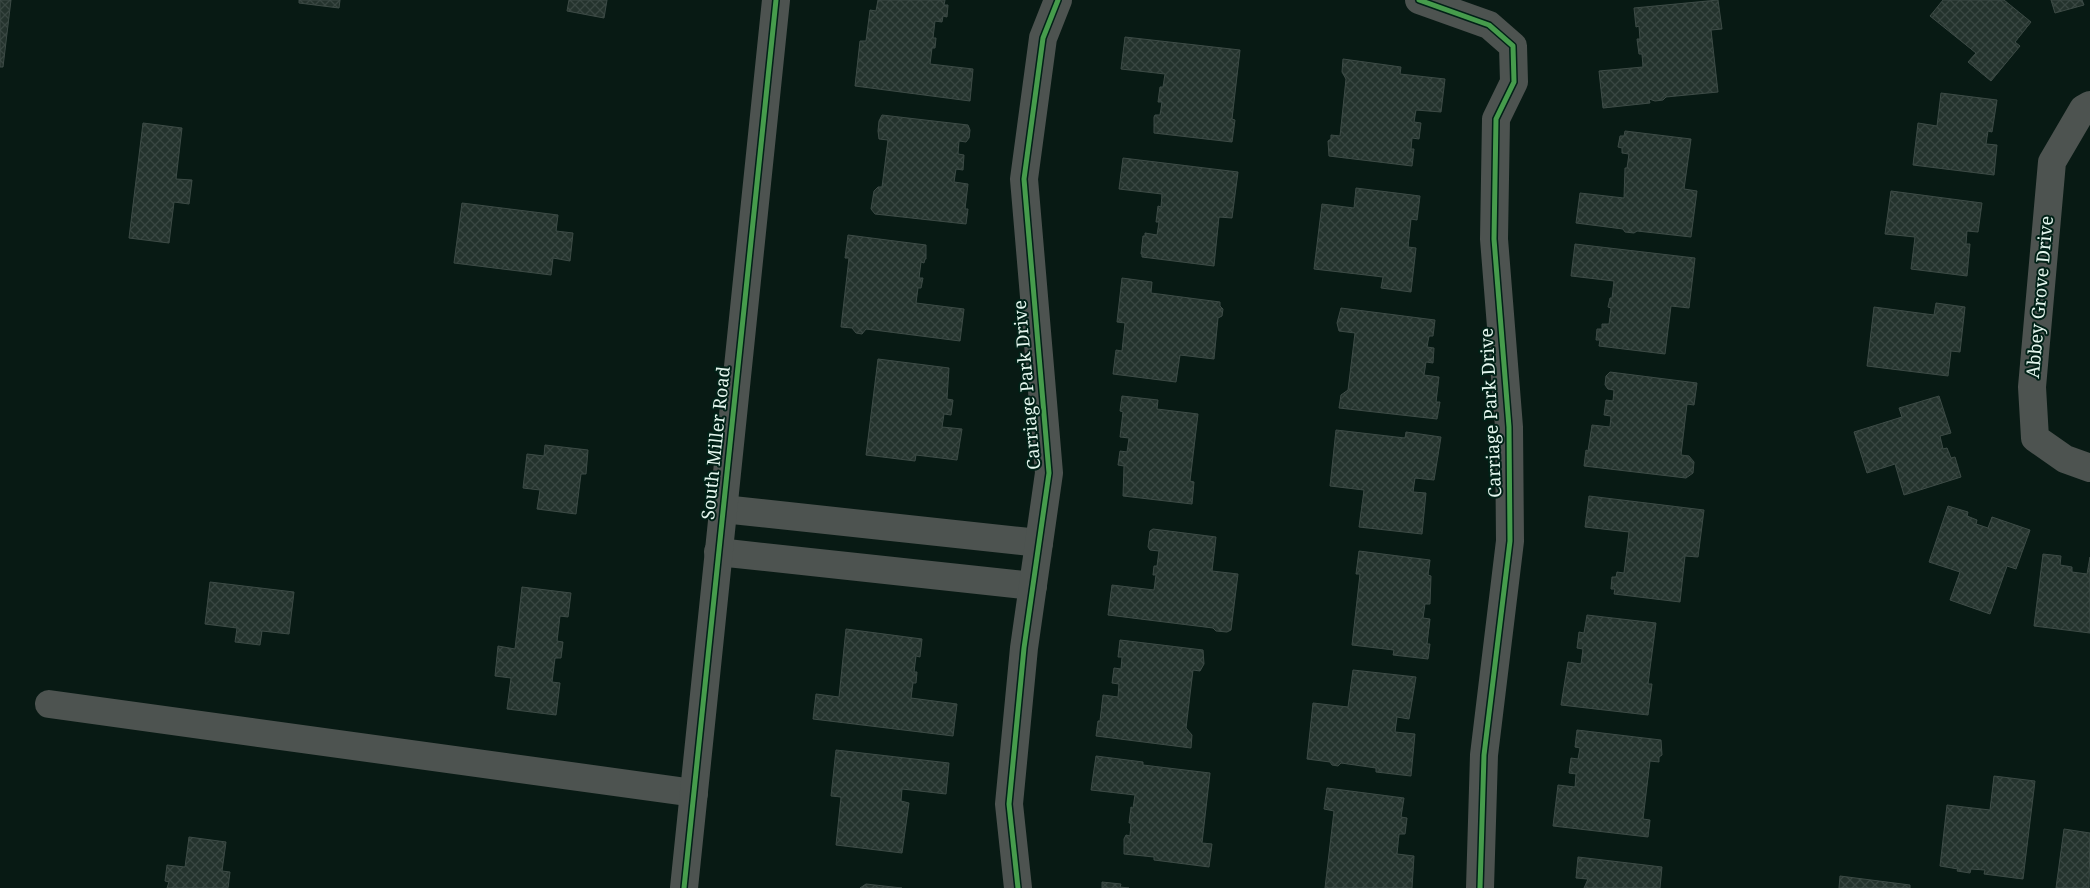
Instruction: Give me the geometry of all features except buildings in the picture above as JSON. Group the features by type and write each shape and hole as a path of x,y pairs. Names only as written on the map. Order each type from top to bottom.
{"street":[{"name":"South Miller Road","path":"684,888 776,0"},
{"name":"Carriage Park Drive","path":"1018,888 1009,804 1024,648 1050,472 1024,179 1043,38 1058,0"},
{"name":"Carriage Park Drive","path":"1419,0 1489,25 1513,46 1514,82 1496,119 1494,239 1509,427 1510,541 1484,755 1480,888"},
{"name":"Abbey Grove Drive","path":"2090,105 2083,109 2052,162 2032,387 2035,438 2065,458 2090,468"},
{"path":"723,509 1040,543"},
{"path":"718,552 1033,586"},
{"path":"49,704 694,793"}],"cycle path":[{"path":"684,888 776,0"},
{"path":"1018,888 1009,804 1024,648 1049,473 1024,179 1043,38 1058,0"},
{"path":"1419,0 1489,25 1513,46 1514,82 1496,119 1494,239 1509,427 1510,541 1484,755 1480,888"}]}
